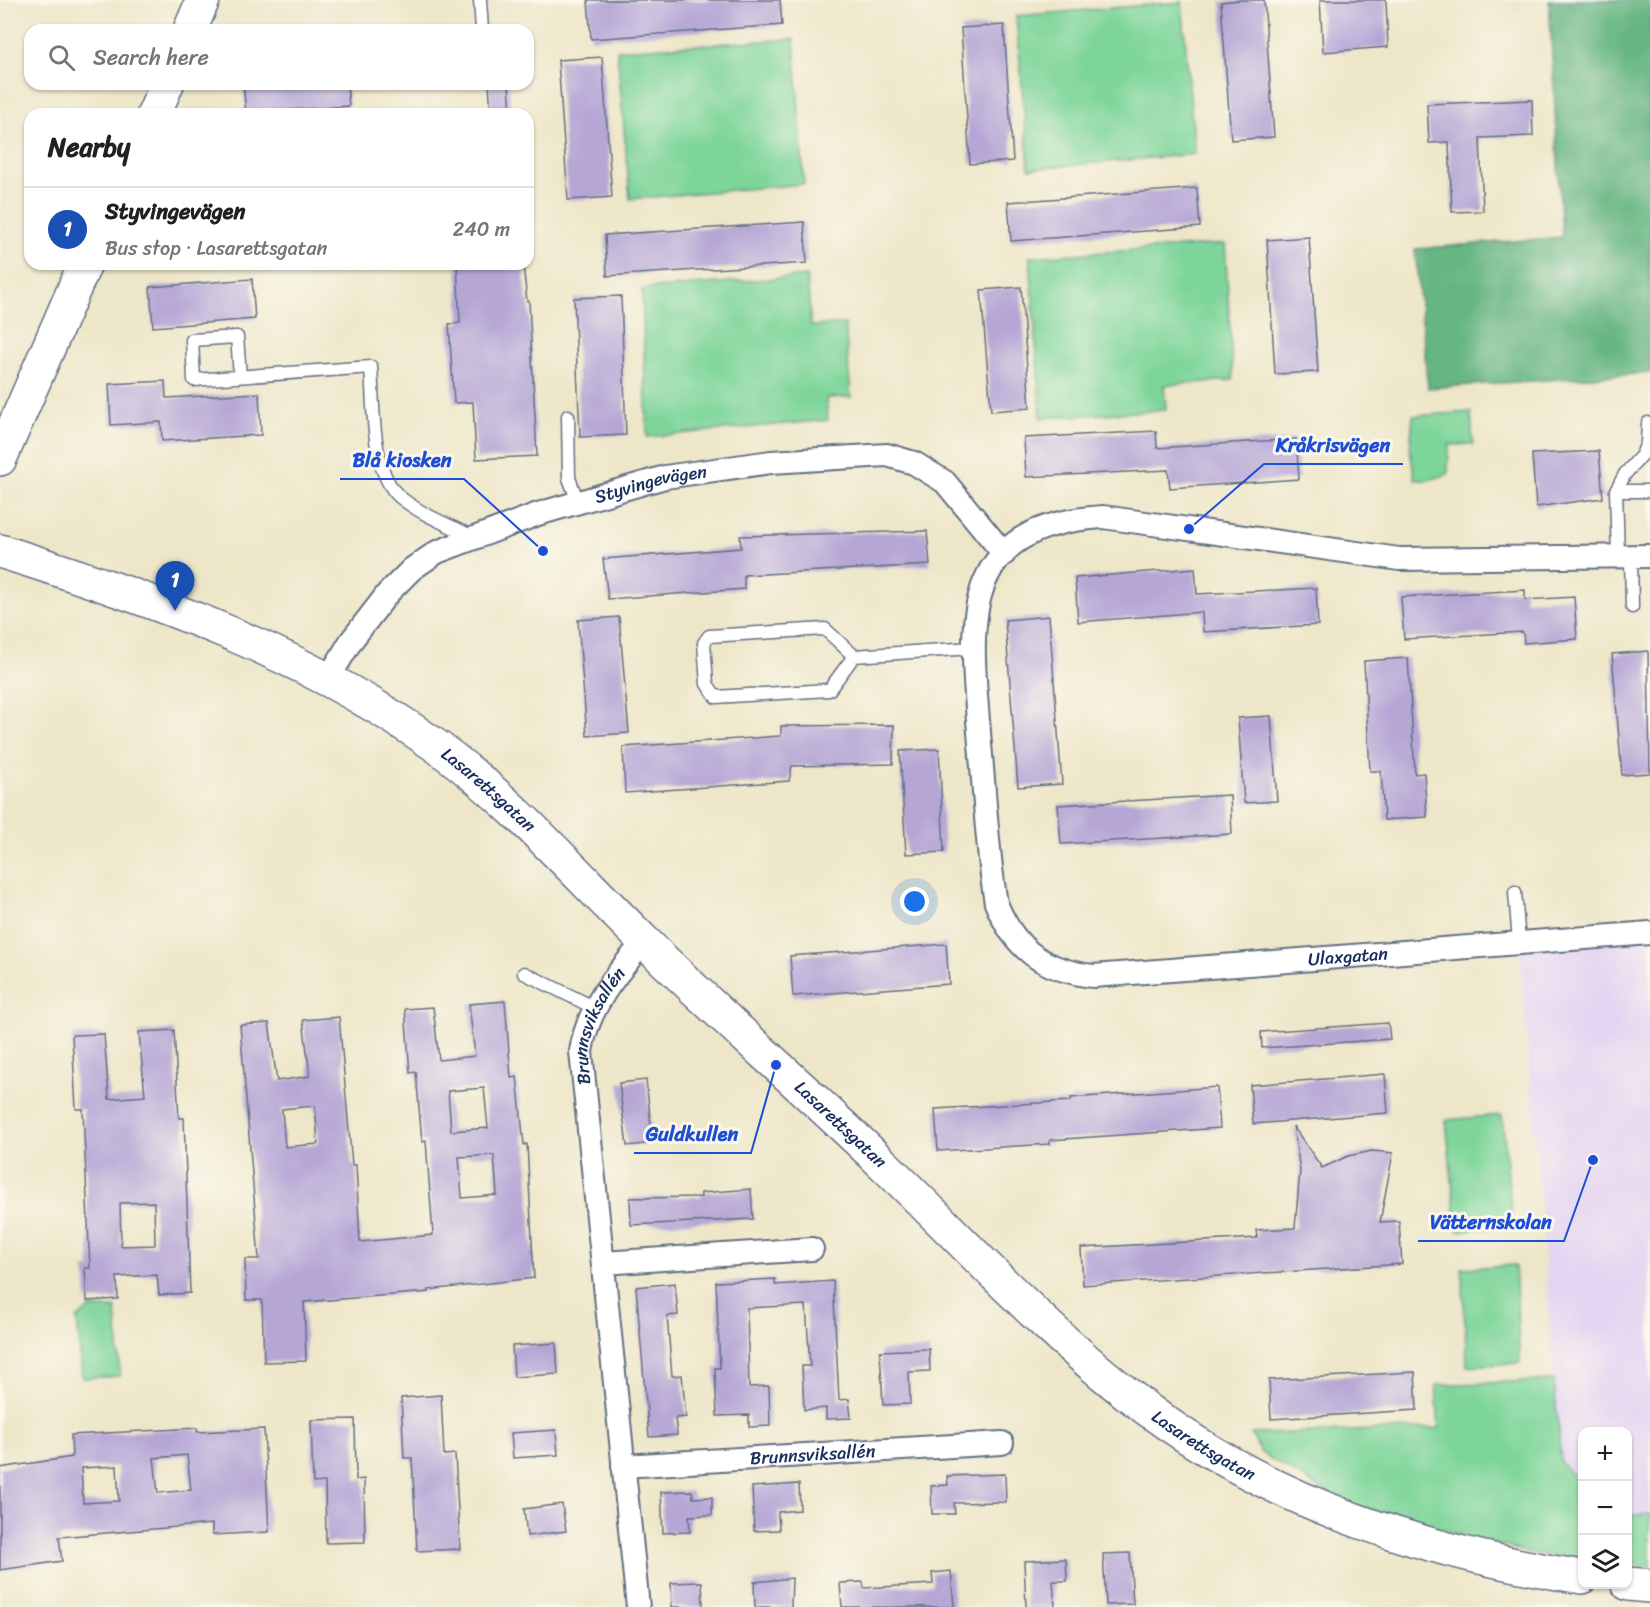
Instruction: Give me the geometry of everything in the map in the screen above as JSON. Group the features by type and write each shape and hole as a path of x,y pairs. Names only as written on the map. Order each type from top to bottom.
{"street":[{"path":"193,24 203,0"},
{"path":"157,108 164,90"},
{"path":"0,459 82,270"},
{"name":"Styvingevägen","path":"328,679 351,641 388,593 412,569 437,552 473,537 578,502 664,477 771,462 887,455 914,463 945,482 1004,554"},
{"path":"972,648 976,599 983,582 1004,554 1021,539 1045,527 1084,518 1103,517 1399,559 1633,556"},
{"name":"Lasarettsgatan","path":"0,551 175,611 296,663 392,715 487,785 546,840 645,942 860,1142 1082,1355 1131,1397 1176,1429 1274,1486 1356,1521 1424,1544 1489,1560 1578,1576"},
{"name":"Ulaxgatan","path":"972,648 996,903 1017,940 1047,965 1071,973 1093,976 1650,933"},
{"name":"Brunnsviksallén","path":"638,1607 581,1066 583,1036 595,1008 616,976 645,942"},
{"path":"603,1263 812,1249"},
{"name":"Brunnsviksallén","path":"623,1466 1002,1443"},
{"path":"1632,1584 1650,1586"}],"lane":[{"path":"480,0 482,24"},
{"path":"240,376 237,337 192,340 194,380 371,367 379,462 389,486 399,497 419,510 473,537"},
{"path":"568,416 569,478 578,502"},
{"path":"1632,607 1633,556 1616,491 1625,474 1642,455 1647,443 1648,423"},
{"path":"1616,491 1650,491"},
{"path":"854,656 829,690 716,698 706,684 704,643 709,636 825,629 854,656 972,648"},
{"path":"1515,892 1519,942"},
{"path":"524,973 595,1008"}],"shaded area":[{"path":"1650,930 1650,1514 1632,1516 1632,1427 1578,1427 1578,1482 1561,1463 1519,940"}],"green space":[{"path":"1549,0 1650,0 1650,373 1428,388 1415,249 1562,237"},
{"path":"1182,2 1195,154 1029,169 1016,16"},
{"path":"794,39 804,184 630,199 617,50"},
{"path":"1225,244 1233,380 1164,385 1166,410 1041,418 1030,257"},
{"path":"807,276 811,326 845,324 851,397 826,398 828,420 647,437 642,289"},
{"path":"1471,412 1473,444 1449,445 1448,474 1429,480 1415,480 1410,450 1413,416"},
{"path":"1502,1115 1513,1226 1457,1231 1446,1120"},
{"path":"1515,1265 1520,1363 1467,1366 1462,1268"},
{"path":"90,1308 116,1308 120,1376 82,1378 77,1319"},
{"path":"1554,1380 1561,1463 1578,1482 1578,1559 1529,1553 1345,1503 1261,1453 1251,1434 1439,1428 1436,1385"},
{"path":"1650,1514 1650,1567 1632,1565 1632,1516"}],"building":[{"path":"588,0 780,0 782,25 591,39"},
{"path":"1264,0 1274,137 1231,140 1221,2"},
{"path":"1320,0 1386,0 1388,47 1323,52"},
{"path":"1004,25 1013,161 970,164 961,28"},
{"path":"602,57 612,197 568,200 558,60"},
{"path":"244,90 348,90 349,106 245,108"},
{"path":"489,90 509,90 511,108 491,108"},
{"path":"1532,100 1533,136 1480,138 1483,211 1452,212 1449,142 1429,143 1427,104"},
{"path":"1197,188 1200,227 1011,241 1008,202"},
{"path":"804,222 807,263 607,276 605,235"},
{"path":"1309,237 1318,372 1275,374 1267,240"},
{"path":"457,270 524,270 527,301 529,301 537,456 476,459 473,402 454,403 449,324 460,323"},
{"path":"252,279 255,319 153,327 150,287"},
{"path":"1021,287 1030,408 991,411 981,290"},
{"path":"621,296 626,435 580,437 574,298"},
{"path":"165,381 166,398 259,393 261,435 162,441 161,422 111,425 109,384"},
{"path":"1156,431 1157,448 1296,439 1299,479 1170,488 1168,470 1026,477 1024,438"},
{"path":"1599,451 1603,498 1536,507 1532,454"},
{"path":"927,531 930,565 744,575 744,589 608,599 603,559 741,548 740,536"},
{"path":"1195,568 1197,594 1316,588 1318,625 1203,632 1202,612 1078,622 1075,578"},
{"path":"1525,590 1525,600 1574,597 1577,639 1524,643 1523,632 1404,639 1401,597"},
{"path":"1049,616 1062,784 1018,787 1005,620"},
{"path":"619,617 629,733 587,736 578,620"},
{"path":"1648,651 1650,773 1622,775 1612,654"},
{"path":"1408,658 1415,774 1424,773 1427,817 1384,820 1381,771 1370,771 1364,661"},
{"path":"1271,716 1277,801 1244,803 1238,718"},
{"path":"894,725 893,764 792,766 789,781 625,793 623,747 781,736 781,726"},
{"path":"939,749 944,852 906,854 900,751"},
{"path":"1230,795 1232,834 1061,844 1058,805"},
{"path":"946,944 949,984 793,996 790,956"},
{"path":"505,1001 511,1078 517,1077 524,1145 527,1144 534,1278 428,1290 429,1292 304,1302 306,1361 264,1362 262,1300 246,1300 245,1259 259,1259 240,1025 269,1023 277,1081 310,1076 303,1020 339,1017 352,1165 356,1165 360,1242 433,1235 426,1141 422,1142 416,1072 410,1073 405,1009 433,1007 439,1060 475,1056 469,1004","holes":["484,1088 488,1128 451,1131 448,1091","315,1106 318,1144 285,1147 282,1109","494,1155 497,1195 462,1198 459,1157"]},
{"path":"1388,1023 1390,1039 1262,1048 1261,1032"},
{"path":"174,1030 179,1118 184,1118 190,1293 159,1295 157,1275 117,1277 118,1299 87,1301 85,1268 90,1268 83,1109 76,1109 72,1035 104,1034 109,1099 145,1096 139,1032","holes":["154,1202 155,1245 121,1246 120,1203"]},
{"path":"1385,1074 1388,1113 1253,1124 1250,1085"},
{"path":"646,1080 653,1143 627,1146 619,1083"},
{"path":"1217,1087 1220,1128 1050,1140 1050,1144 938,1151 935,1109 1071,1101 1071,1098"},
{"path":"1293,1126 1322,1168 1348,1156 1372,1151 1393,1153 1380,1222 1399,1221 1402,1264 1083,1285 1081,1248 1257,1238 1256,1230 1295,1228 1300,1170"},
{"path":"751,1189 753,1219 631,1225 630,1198 701,1197 701,1193"},
{"path":"775,1279 775,1285 833,1281 839,1400 849,1399 851,1418 826,1419 826,1408 804,1410 802,1366 810,1366 806,1305 747,1308 749,1387 769,1386 770,1426 749,1427 749,1415 717,1416 715,1368 720,1368 716,1282"},
{"path":"675,1283 678,1315 667,1316 672,1376 682,1375 686,1417 675,1418 677,1435 649,1437 636,1287"},
{"path":"556,1343 558,1374 514,1377 512,1346"},
{"path":"929,1349 930,1371 909,1372 910,1404 883,1405 880,1351"},
{"path":"1415,1372 1417,1410 1271,1419 1269,1380"},
{"path":"441,1395 444,1455 455,1454 460,1549 417,1551 412,1458 404,1458 401,1398"},
{"path":"355,1419 356,1480 364,1479 365,1542 326,1543 325,1482 313,1483 311,1420"},
{"path":"197,1428 197,1432 264,1429 269,1532 212,1535 212,1524 59,1537 62,1561 0,1570 0,1468 72,1457 71,1435","holes":["187,1455 191,1490 158,1493 154,1458","117,1466 119,1501 83,1503 81,1468"]},
{"path":"556,1430 558,1455 513,1458 511,1433"},
{"path":"1005,1474 1006,1502 954,1503 955,1514 932,1514 931,1486 948,1485 947,1476"},
{"path":"799,1484 800,1510 778,1512 779,1530 754,1531 752,1487"},
{"path":"692,1491 693,1498 712,1497 712,1515 689,1516 690,1532 663,1533 661,1492"},
{"path":"562,1504 566,1531 527,1536 524,1509"},
{"path":"1130,1553 1133,1604 1106,1605 1103,1554"},
{"path":"1066,1559 1067,1581 1053,1581 1055,1607 1026,1607 1024,1561"},
{"path":"951,1571 954,1607 842,1607 840,1583 863,1582 864,1588 933,1584 932,1573"},
{"path":"792,1578 791,1607 755,1607 754,1582"},
{"path":"702,1582 703,1607 672,1607 671,1583"}],"place":[{"name":"Kråkrisvägen","path":"1189,529"},
{"name":"Blå kiosken","path":"543,551"},
{"name":"Styvingevägen","path":"175,611"},
{"name":"Guldkullen","path":"776,1065"},
{"name":"Vätternskolan","path":"1593,1160"}]}
